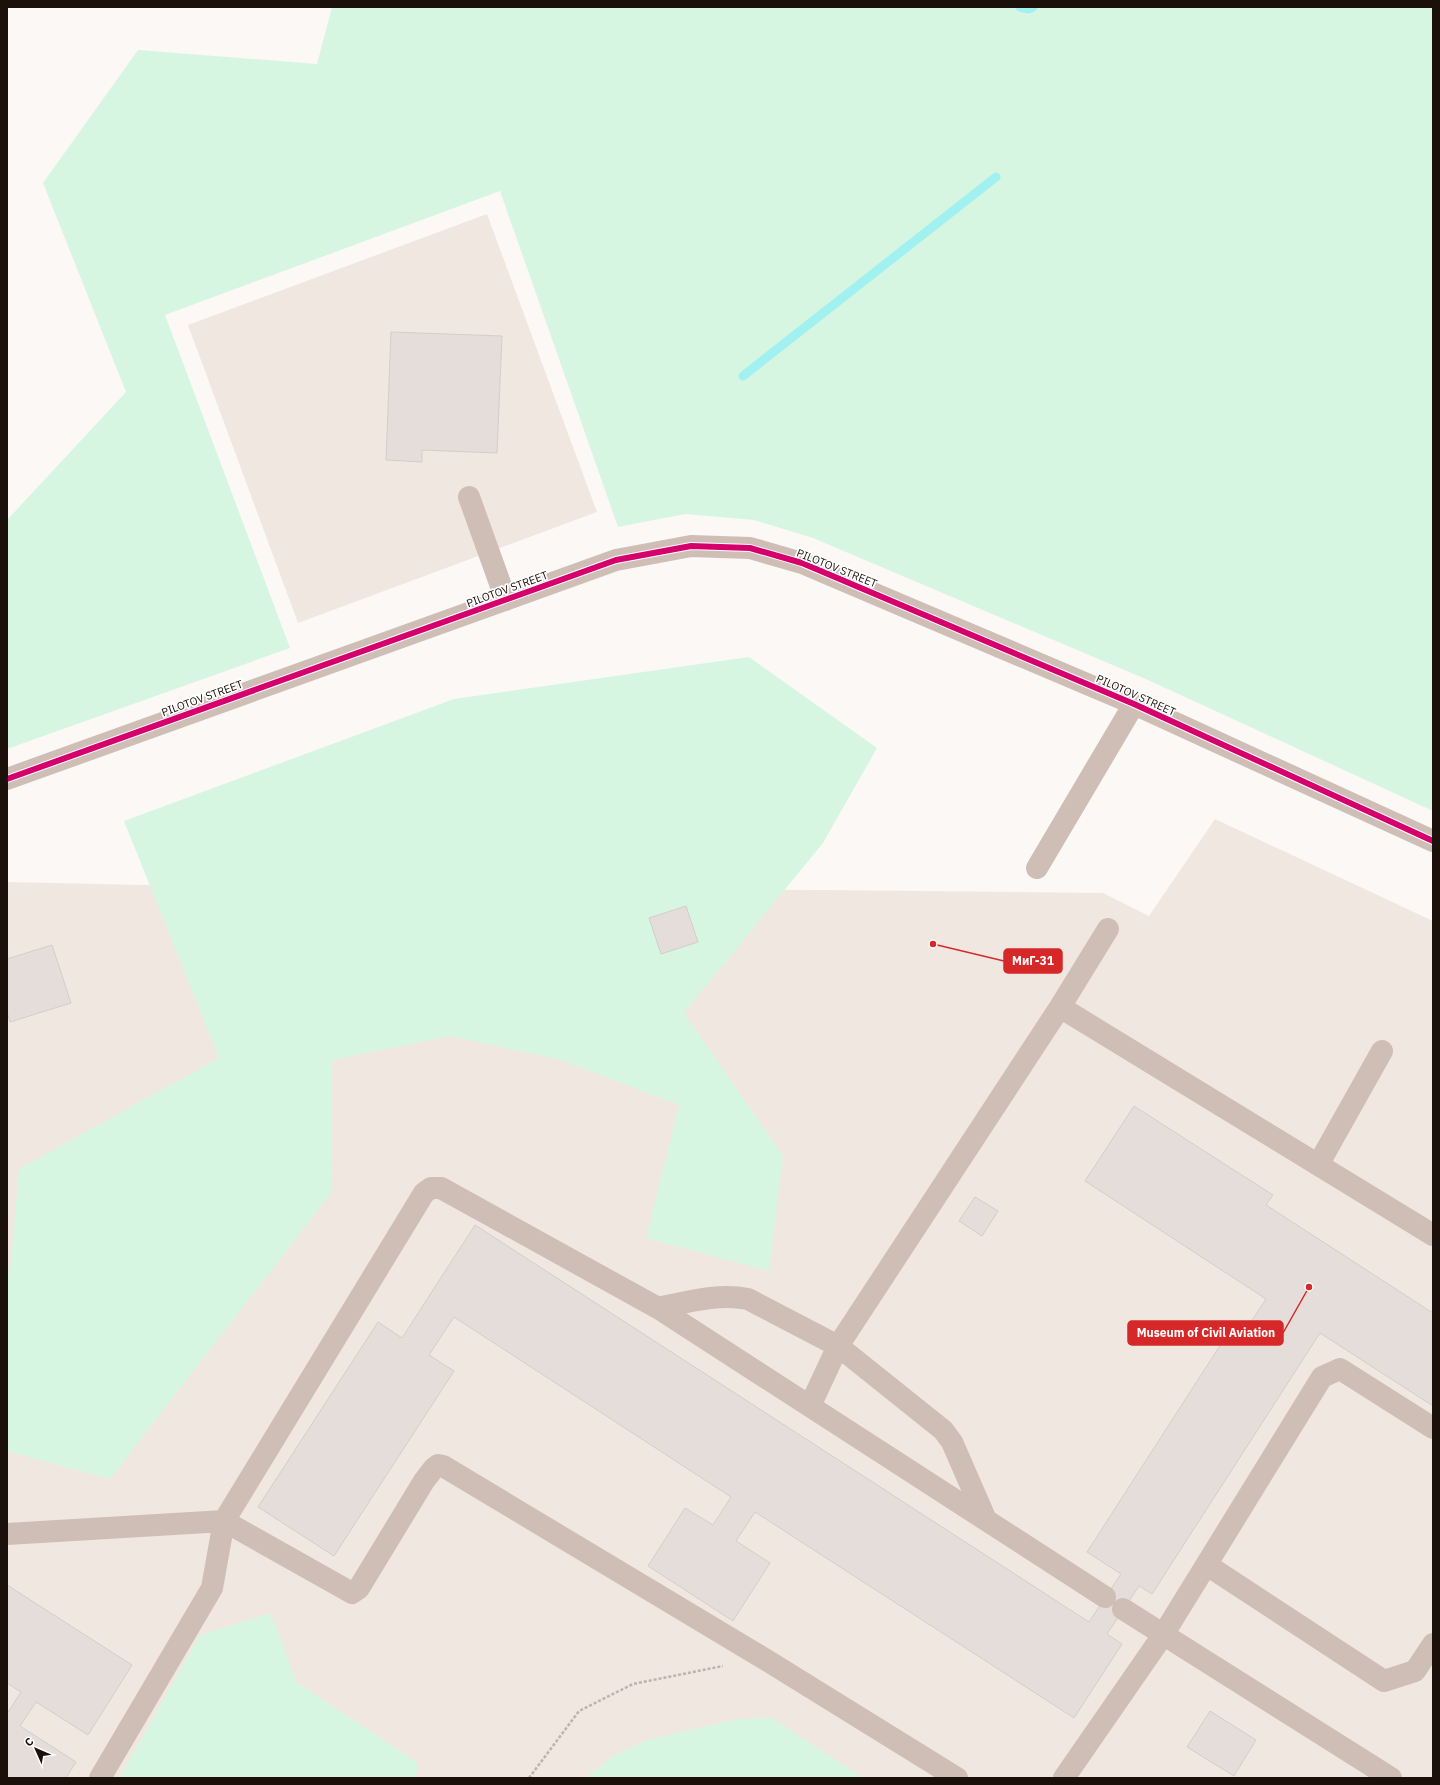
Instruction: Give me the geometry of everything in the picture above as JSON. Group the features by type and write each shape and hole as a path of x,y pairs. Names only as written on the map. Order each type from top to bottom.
{"street":[{"path":"469,497 506,600"},
{"name":"PILOTOV STREET","path":"7,779 616,560 691,546 750,548 802,563 1134,704 1433,841"},
{"path":"1037,868 1134,704"},
{"path":"810,1406 838,1346 1060,1007 1108,929"},
{"path":"1060,1007 1318,1165 1432,1232"},
{"path":"1318,1165 1382,1052"},
{"path":"100,1778 212,1588 224,1521 427,1190 436,1188 441,1188 658,1308 1105,1597"},
{"path":"658,1308 713,1297 733,1296 748,1299 838,1346 943,1430 952,1442 986,1520"},
{"path":"1064,1778 1163,1635 1322,1377 1340,1370 1433,1428"},
{"path":"7,1534 224,1521 352,1593 360,1588 424,1481 434,1468 438,1465 443,1466 763,1658 957,1778"},
{"path":"1207,1565 1384,1681 1415,1671 1433,1644"},
{"path":"1123,1609 1391,1778"}],"path":[{"path":"529,1778 579,1711 633,1684 763,1658"}],"shaded area":[{"path":"487,214 597,512 298,623 188,325"},
{"path":"1215,819 1433,921 1433,1778 7,1778 7,882 234,887 1103,893 1149,916"}],"green space":[{"path":"332,7 1433,7 1433,811 1148,680 813,538 754,520 685,514 618,527 500,191 165,315 290,648 7,749 7,520 126,392 43,183 138,50 317,64"},
{"path":"749,657 877,748 823,843 684,1013 783,1156 769,1271 646,1238 679,1105 561,1060 450,1036 332,1060 331,1193 110,1479 7,1451 7,1274 10,1271 19,1169 219,1058 124,821 454,699"},
{"path":"271,1613 296,1682 418,1763 415,1778 119,1778 200,1635"},
{"path":"772,1718 863,1778 586,1778 613,1756 647,1740 738,1719"}],"building":[{"path":"391,332 502,336 497,453 422,450 422,462 386,460"},
{"path":"686,906 698,942 661,954 649,918"},
{"path":"52,945 71,1003 10,1022 7,1012 7,959"},
{"path":"1134,1106 1273,1195 1266,1205 1433,1313 1433,1406 1320,1333 1152,1594 1139,1586 1107,1634 1122,1644 1074,1718 755,1512 736,1541 770,1563 733,1621 648,1566 685,1508 713,1525 731,1497 454,1317 429,1355 454,1371 334,1556 258,1507 378,1322 402,1338 475,1225 1089,1622 1121,1574 1087,1552 1230,1330 1241,1337 1266,1299 1085,1181"},
{"path":"975,1197 998,1211 982,1236 959,1221"},
{"path":"7,1585 132,1665 88,1735 36,1702 20,1726 76,1762 66,1778 7,1778 7,1714 21,1692 7,1683"},
{"path":"1210,1711 1256,1740 1234,1776 1187,1747"}],"waterway":[{"path":"1020,7 1029,9 1033,7"},
{"path":"743,376 996,177"}],"cycle path":[{"path":"7,779 616,560 691,546 750,548 802,563 1134,704 1433,841"}],"place":[{"name":"МиГ-31","path":"933,944"},
{"name":"Museum of Civil Aviation","path":"1309,1287"}]}
